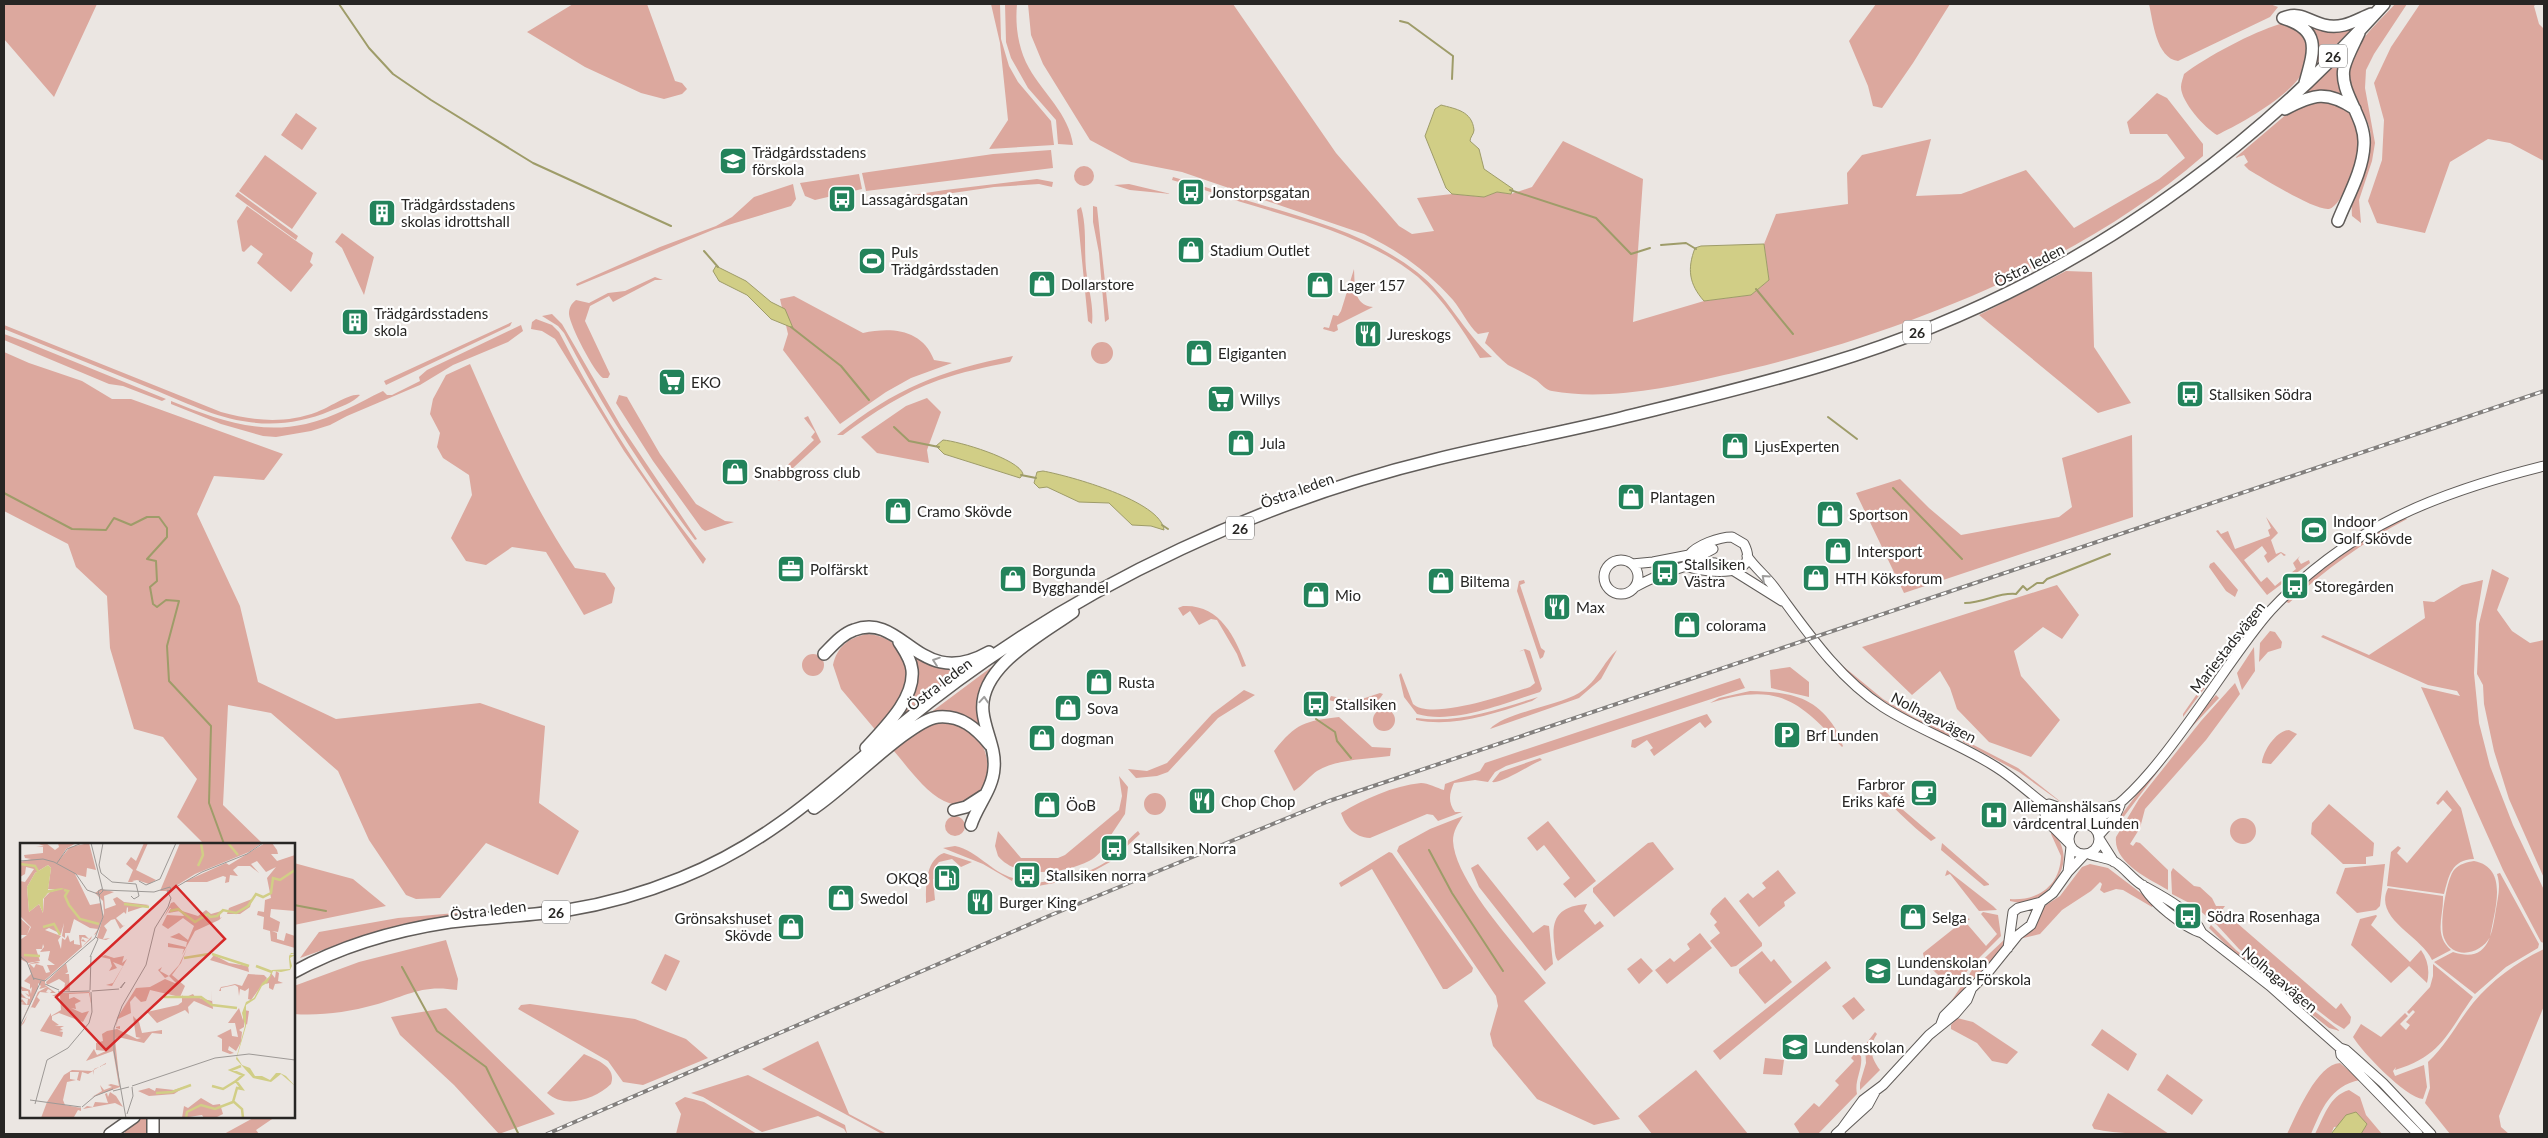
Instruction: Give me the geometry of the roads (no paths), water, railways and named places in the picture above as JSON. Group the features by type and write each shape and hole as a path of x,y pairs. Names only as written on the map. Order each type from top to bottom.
{"highway":[{"name":"Östra leden","path":"295,972 354,946 398,932 453,922 562,911 635,895 683,877 729,856 805,810 904,723 1001,650 1044,622 1185,546 1312,496 1434,460 1615,419 1828,364 1954,318 2015,291 2074,260 2139,219 2213,166 2274,114 2380,8"},
{"path":"2305,84 2313,60 2313,42 2305,29 2283,18 2292,14 2299,15 2325,25 2339,26 2351,24 2380,8"},
{"path":"2338,221 2361,164 2364,145 2362,122 2346,88 2344,69 2362,28"},
{"path":"2274,114 2311,97 2324,95 2343,100 2356,110"},
{"name":"Östra leden","path":"295,978 356,951 418,935 454,928 563,917 637,900 686,882 758,846 906,728 1004,654 1088,602 1187,551 1313,499 1396,472 1591,427 1615,419"},
{"path":"971,825 992,779 995,768 983,712 983,695 988,683 1010,658 1088,602"},
{"path":"824,654 843,636 854,629 875,629 895,636 927,658 940,663 956,664 971,662 1044,622"},
{"path":"805,810 863,752 902,703 911,684 912,669 907,654 895,636"},
{"path":"805,810 831,797 906,734 931,719 948,717 965,722 980,732 992,748"},
{"path":"954,810 966,807 985,795"},
{"path":"110,1134 133,1118"},
{"path":"153,1118 153,1134"}],"street":[{"name":"Mariestadsvägen","path":"2082,824 2104,816 2121,804 2148,774 2249,636 2276,605 2320,565 2379,526 2446,494 2492,479 2544,466"},
{"path":"1689,555 1694,550 1723,538 1732,537 1741,541 1746,548 1748,556 1743,566 1730,571 1715,563 1713,549"},
{"path":"1632,564 1638,578 1635,587 1627,593 1620,594 1608,588 1604,580 1605,571 1613,561 1624,560 1632,564 1689,555 1700,556 1713,549 1723,538"},
{"name":"Nolhagavägen","path":"1748,556 1759,572 1774,586 1782,601 1829,659 1857,688 1901,718 1980,756 2068,821 2082,824"},
{"name":"Nolhagavägen","path":"1635,587 1665,573 1689,567 1696,563 1715,563"},
{"name":"Nolhagavägen","path":"1689,567 1730,571 1782,601"},
{"name":"Nolhagavägen","path":"2042,803 2063,807 2082,817 2121,804"},
{"name":"Nolhagavägen","path":"2042,803 2065,831 2069,843"},
{"name":"Mariestadsvägen","path":"2099,837 2115,817 2121,804"},
{"path":"2008,948 2013,912 2018,908 2026,908 2041,902 2059,886 2068,872 2086,855 2096,849 2099,837 2093,827 2082,824 2072,829 2069,843 2068,872"},
{"name":"Nolhagavägen","path":"2099,837 2114,862 2198,924 2202,933 2270,986 2340,1048 2346,1050 2383,1082 2431,1134"},
{"path":"2069,843 2075,852 2086,855"},
{"name":"Nolhagavägen","path":"2086,855 2114,862"},
{"path":"1839,1132 1868,1105 1875,1092 1941,1024 1947,1022 1962,1007 1971,990 2025,929 2031,925 2041,902"},
{"path":"2026,908 2032,912 2034,919"},
{"path":"2012,923 2018,928 2025,929"},
{"name":"Nolhagavägen","path":"2340,1048 2341,1055 2387,1100 2418,1134"},
{"name":"Nolhagavägen","path":"2387,1100 2391,1111 2411,1134"},
{"name":"Nolhagavägen","path":"2405,1105 2419,1112 2438,1134"}],"waterway":[{"path":"339,4 369,48 393,74 431,100 533,163 671,226"},
{"path":"1400,21 1408,23 1453,56 1452,79"},
{"path":"1510,190 1596,218 1631,254 1650,248"},
{"path":"1661,245 1686,243 1696,249"},
{"path":"704,251 718,267"},
{"path":"1756,289 1793,334"},
{"path":"791,327 841,366 869,400"},
{"path":"1828,417 1857,439"},
{"path":"894,427 909,441 939,447"},
{"path":"1021,475 1036,478"},
{"path":"1893,488 1962,559"},
{"path":"4,493 72,529 106,530 114,518 131,525 147,517 159,517 167,528 167,537 147,559 156,561 157,581 150,587 153,604 157,607 166,600 179,601 167,646 169,681 211,726 209,803 224,843"},
{"path":"1162,525 1168,529"},
{"path":"1965,603 2016,594 2023,586 2027,590 2037,583 2043,583 2047,579 2110,554"},
{"path":"1316,719 1335,732 1337,741 1351,758"},
{"path":"1429,850 1452,893 1503,971"},
{"path":"295,905 326,911"},
{"path":"402,967 437,1031 486,1067 518,1133"}],"railway":[{"path":"547,1134 1051,915 1329,801 2544,391"}],"place":[{"name":"Trädgårdsstadens förskola","path":"733,161"},
{"name":"Jonstorpsgatan","path":"1191,192"},
{"name":"Lassagårdsgatan","path":"842,199"},
{"name":"Trädgårdsstadens skolas idrottshall","path":"382,213"},
{"name":"Stadium Outlet","path":"1191,250"},
{"name":"Puls Trädgårdsstaden","path":"872,261"},
{"name":"Dollarstore","path":"1042,284"},
{"name":"Lager 157","path":"1320,285"},
{"name":"Trädgårdsstadens skola","path":"355,322"},
{"name":"Jureskogs","path":"1368,334"},
{"name":"Elgiganten","path":"1199,353"},
{"name":"EKO","path":"672,382"},
{"name":"Stallsiken Södra","path":"2190,394"},
{"name":"Willys","path":"1221,399"},
{"name":"Jula","path":"1241,443"},
{"name":"LjusExperten","path":"1735,446"},
{"name":"Snabbgross club","path":"735,472"},
{"name":"Plantagen","path":"1631,497"},
{"name":"Cramo Skövde","path":"898,511"},
{"name":"Sportson","path":"1830,514"},
{"name":"Indoor Golf Skövde","path":"2314,530"},
{"name":"Intersport","path":"1838,551"},
{"name":"Polfärskt","path":"791,569"},
{"name":"Stallsiken Västra","path":"1665,573"},
{"name":"HTH Köksforum","path":"1816,578"},
{"name":"Borgunda Bygghandel","path":"1013,579"},
{"name":"Biltema","path":"1441,581"},
{"name":"Storegården","path":"2295,586"},
{"name":"Mio","path":"1316,595"},
{"name":"Max","path":"1557,607"},
{"name":"colorama","path":"1687,625"},
{"name":"Rusta","path":"1099,682"},
{"name":"Stallsiken","path":"1316,704"},
{"name":"Sova","path":"1068,708"},
{"name":"Brf Lunden","path":"1787,735"},
{"name":"dogman","path":"1042,738"},
{"name":"Farbror Eriks kafé","path":"1924,793"},
{"name":"Chop Chop","path":"1202,801"},
{"name":"ÖoB","path":"1047,805"},
{"name":"Allemanshälsans vårdcentral Lunden","path":"1994,815"},
{"name":"Stallsiken Norra","path":"1114,848"},
{"name":"Stallsiken norra","path":"1027,875"},
{"name":"OKQ8","path":"947,878"},
{"name":"Swedol","path":"841,898"},
{"name":"Burger King","path":"980,902"},
{"name":"Södra Rosenhaga","path":"2188,916"},
{"name":"Selga","path":"1913,917"},
{"name":"Grönsakshuset Skövde","path":"791,927"},
{"name":"Lundenskolan Lundagårds Förskola","path":"1878,971"},
{"name":"Lundenskolan","path":"1795,1047"}]}
